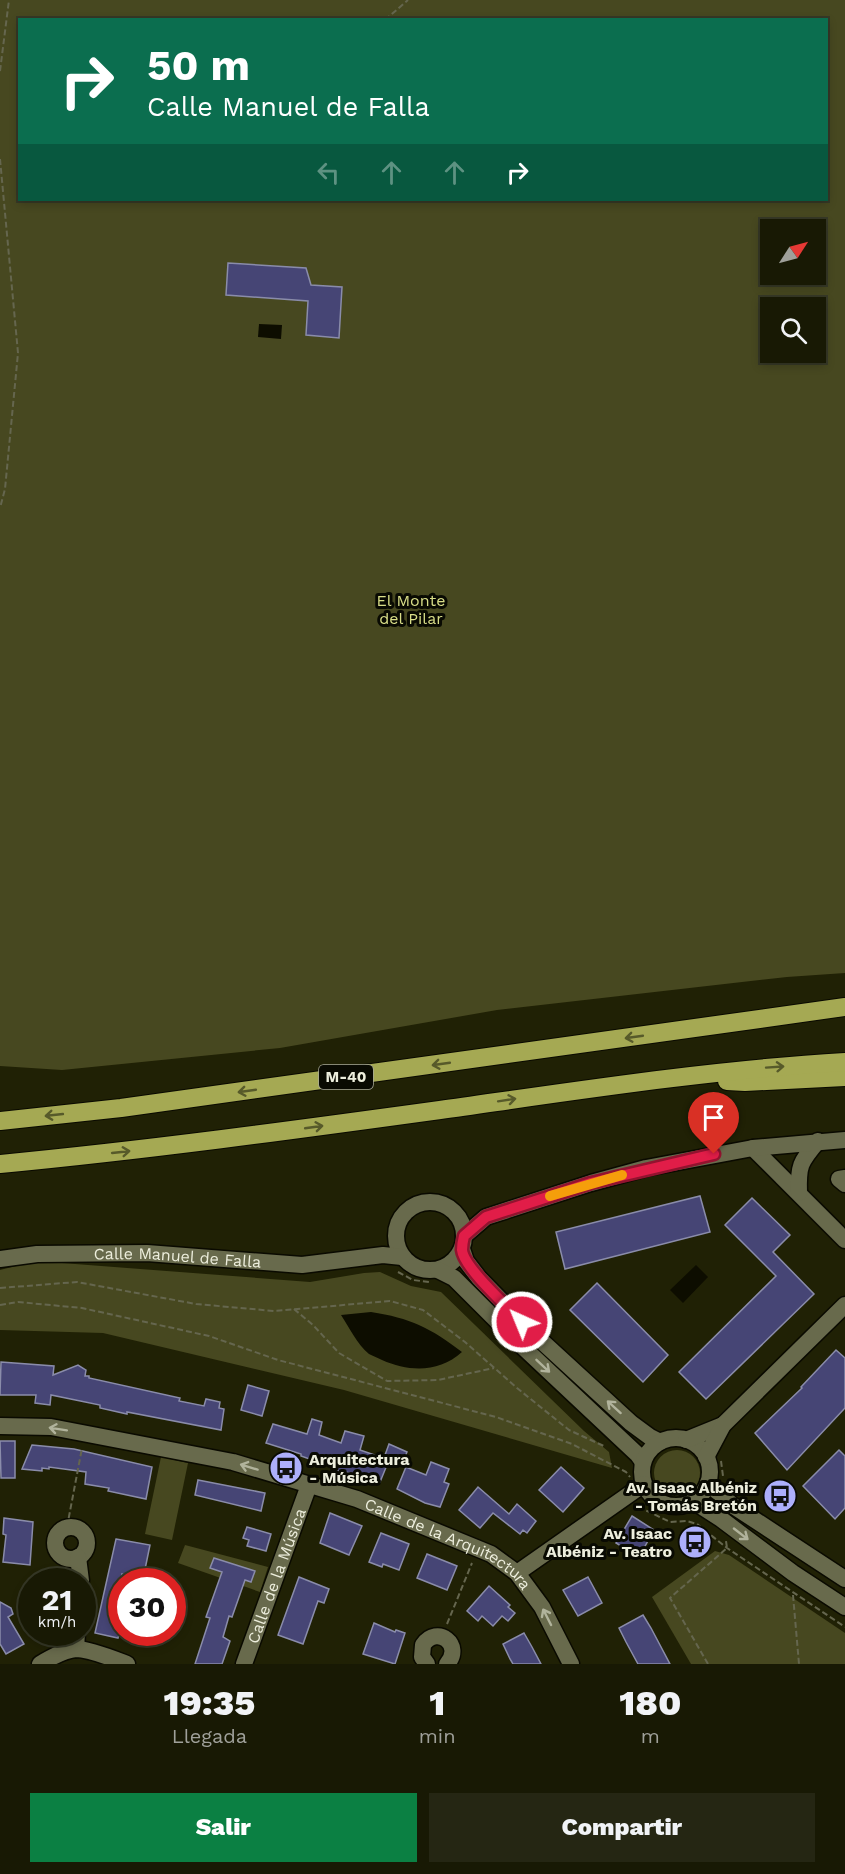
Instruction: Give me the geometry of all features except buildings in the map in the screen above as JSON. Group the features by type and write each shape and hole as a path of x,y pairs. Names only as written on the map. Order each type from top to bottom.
{"highway":[{"path":"692,1028 845,1008"},
{"name":"M-40","path":"0,1121 133,1107 692,1028 845,1020"},
{"path":"0,1164 126,1152 675,1077 845,1062"},
{"path":"675,1077 745,1082 845,1077"}],"street":[{"path":"456,1214 486,1217 591,1183 657,1166 753,1148 845,1140"},
{"path":"799,1193 798,1170 804,1156 818,1141"},
{"path":"753,1148 845,1240"},
{"path":"845,1179 839,1179 845,1184"},
{"path":"486,1217 463,1242 456,1259 448,1266 438,1270 425,1271 412,1266 402,1257 395,1242 395,1233 402,1215 419,1203 439,1203 456,1214 462,1224 463,1242 466,1261 479,1278 536,1336 631,1423 660,1442"},
{"name":"Calle Manuel de Falla","path":"355,1258 378,1248 395,1233"},
{"name":"Calle Manuel de Falla","path":"0,1259 37,1254 147,1253 302,1265 383,1255 402,1257"},
{"path":"438,1270 454,1278 643,1462"},
{"path":"706,1457 723,1425 845,1305"},
{"path":"686,1440 723,1425"},
{"name":"Calle de la Arquitectura","path":"0,1426 51,1427 233,1462 357,1499 491,1554 517,1573 542,1607 571,1664"},
{"path":"517,1573 639,1487 643,1462 650,1450 660,1442 673,1438 686,1440 698,1446 706,1457 710,1470 708,1483 702,1494 693,1501 670,1506 659,1502 639,1487"},
{"path":"708,1483 732,1505 845,1579"},
{"name":"Calle de la Música","path":"244,1664 309,1485"},
{"path":"693,1501 793,1573 845,1607"},
{"path":"67,1527 76,1528 85,1535 85,1550 78,1557 63,1556 56,1548 56,1536 67,1527"},
{"path":"78,1557 79,1568"},
{"path":"424,1663 421,1651 426,1641 431,1637 442,1637 448,1640 453,1649 451,1659 447,1664"},
{"path":"40,1664 76,1649 128,1664"}],"path":[{"path":"0,71 9,0"},
{"path":"387,18 408,0"},
{"path":"0,159 18,353 5,489 0,508"},
{"path":"0,1288 77,1282 196,1304 274,1311 390,1301 423,1310 465,1342 569,1430 608,1448 618,1436"},
{"path":"0,1305 18,1302 82,1308 209,1336 278,1360 496,1417 572,1444 626,1472 639,1487 641,1508 670,1522 687,1521 697,1524 793,1594 845,1627"},
{"path":"294,1309 313,1325 339,1353 387,1381 438,1380 494,1368"},
{"path":"67,1527 85,1433"},
{"path":"708,1664 670,1598 727,1548"},
{"path":"442,1637 478,1549"},
{"path":"793,1573 800,1664"}],"green space":[{"name":"El Monte del Pilar","path":"0,0 845,0 845,973 787,977 497,1010 280,1048 62,1070 0,1066"},
{"path":"36,1261 310,1282 380,1272 411,1286 441,1292 584,1431 609,1452 612,1468 344,1390 103,1333 0,1330 0,1270"},
{"path":"677,1450 693,1457 700,1473 693,1489 677,1496 661,1489 654,1473 661,1457"},
{"path":"161,1457 188,1463 172,1540 145,1534"},
{"path":"185,1545 268,1567 260,1592 178,1563"},
{"path":"715,1551 729,1555 845,1633 845,1664 691,1664 652,1597"}],"shaded area":[{"path":"259,324 282,325 281,339 258,337"},
{"path":"696,1265 708,1277 683,1303 670,1290"},
{"path":"371,1312 397,1317 419,1325 440,1336 462,1352 444,1364 424,1368 403,1367 382,1360 365,1350 341,1315"}],"slow traffic":[{"path":"550,1196 622,1175"}],"place":[{"name":"Arquitectura - Música","path":"286,1468"},
{"name":"Av. Isaac Albéniz - Tomás Bretón","path":"780,1496"},
{"name":"Av. Isaac Albéniz - Teatro","path":"695,1542"}],"route":[{"path":"522,1322 479,1278 466,1261 462,1249 464,1236 486,1217 591,1183 646,1168 714,1154"}]}
